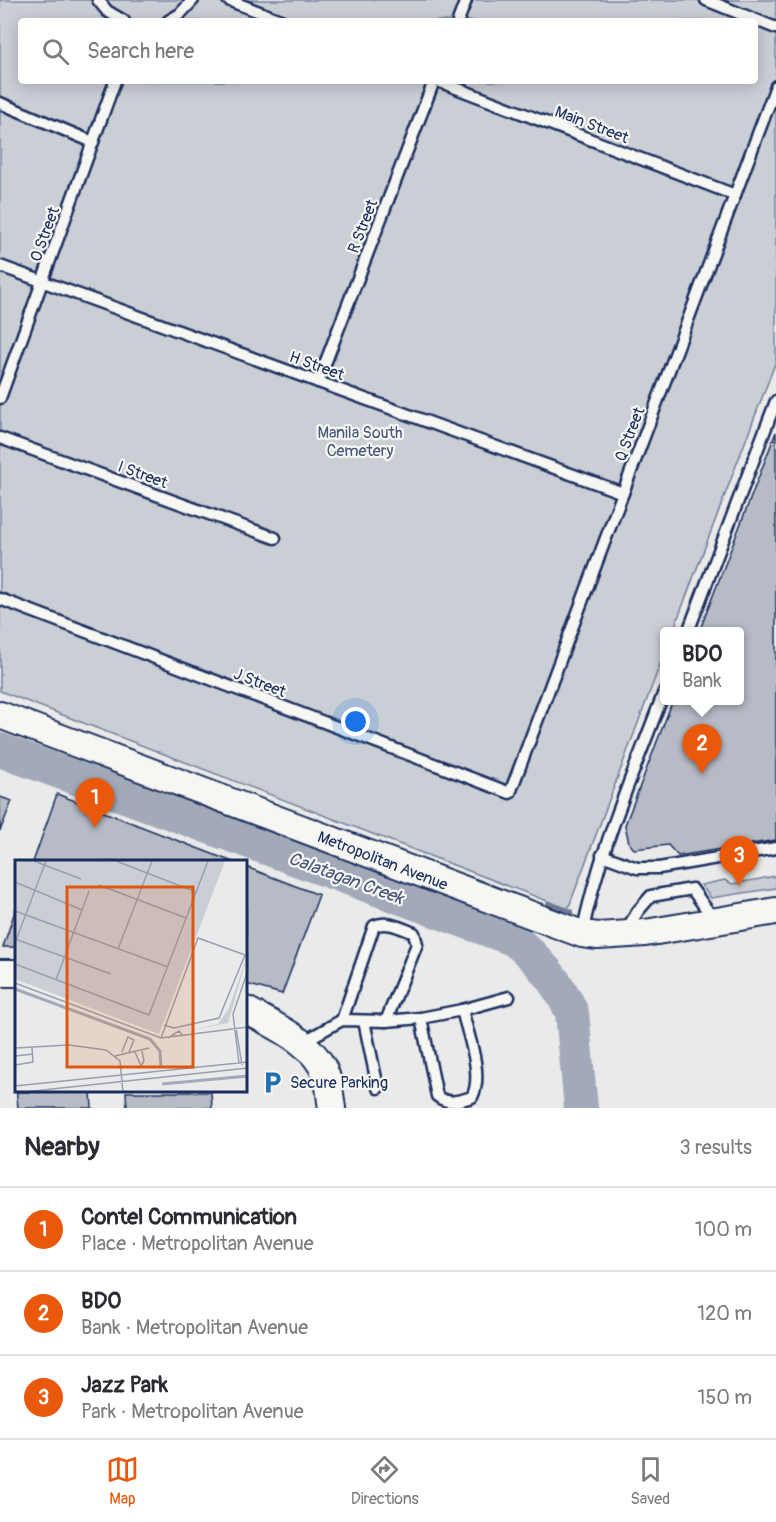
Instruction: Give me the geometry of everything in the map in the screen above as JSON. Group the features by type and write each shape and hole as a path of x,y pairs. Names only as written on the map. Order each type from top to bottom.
{"street":[{"name":"Metropolitan Avenue","path":"0,715 582,934 622,935 776,911"},
{"path":"0,974 15,973"},
{"path":"248,1011 284,1030 313,1053 327,1075 332,1108"}],"lane":[{"path":"98,0 107,11 119,18"},
{"path":"173,18 193,0"},
{"path":"228,0 274,18"},
{"path":"459,18 466,0"},
{"path":"706,0 751,18"},
{"path":"758,21 776,28"},
{"name":"O Street","path":"0,398 114,84"},
{"name":"R Street","path":"318,382 435,84"},
{"name":"Main Street","path":"444,84 735,195"},
{"name":"Q Street","path":"510,793 776,86"},
{"path":"0,103 93,142"},
{"name":"H Street","path":"0,266 623,493"},
{"path":"690,627 776,400"},
{"name":"I Street","path":"0,438 275,538"},
{"name":"J Street","path":"0,598 510,793"},
{"path":"582,934 591,891 602,855 660,703"},
{"path":"602,855 637,868 660,868 776,848"},
{"path":"622,935 638,910 651,896 692,889 715,921"},
{"path":"342,1020 374,926 388,924 414,933 417,944 386,1021"},
{"path":"300,1043 342,1020 386,1021 421,1018 509,997"},
{"path":"421,1018 437,1096 443,1101 456,1102 472,1097 476,1089 477,1075 462,1010"},
{"path":"364,1021 378,1088"}],"green space":[{"name":"Manila South Cemetery","path":"0,0 776,0 776,361 675,627 660,627 660,665 568,909 0,691"},
{"path":"776,876 776,888 711,898 701,885 725,880 732,884"}],"building":[{"path":"776,432 776,840 678,856 668,845 634,849 629,843 625,825 671,705 744,705 744,627 701,627"},
{"path":"57,794 228,860 34,860"},
{"path":"0,797 12,801 0,831"},
{"path":"248,868 319,895 282,994 248,985"},
{"path":"15,911 15,947 3,947"},
{"path":"17,1093 91,1093 92,1108 18,1108"},
{"path":"126,1093 211,1093 212,1108 127,1108"}],"waterway":[{"name":"Calatagan Creek","path":"0,750 513,939 547,972 572,1013 581,1108"},
{"path":"549,904 571,912"}],"place":[{"name":"BDO","path":"702,774"},
{"name":"Contel Communication","path":"95,828"},
{"name":"Jazz Park","path":"739,886"},
{"name":"Secure Parking","path":"272,1082"}]}
